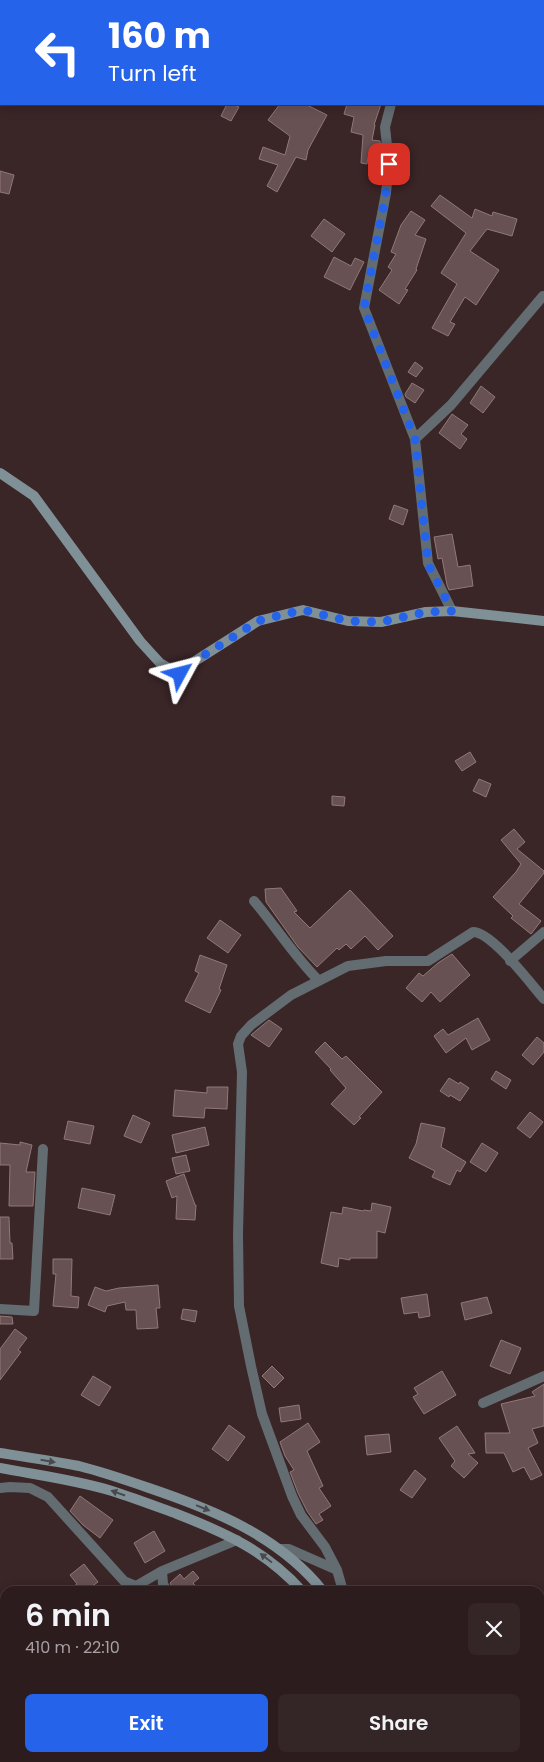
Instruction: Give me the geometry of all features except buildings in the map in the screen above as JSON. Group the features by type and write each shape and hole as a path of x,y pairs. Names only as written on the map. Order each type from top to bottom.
{"main road":[{"path":"0,473 34,496 140,641 160,663 180,674 192,663 258,621 303,610 348,621 381,622 426,612 452,611 544,621"},
{"path":"0,1453 80,1467 157,1490 219,1515 252,1530 280,1549 310,1574 319,1586"},
{"path":"0,1468 41,1475 110,1491 217,1530 258,1552 286,1573 298,1586"}],"street":[{"path":"391,105 385,127 389,164 386,193 364,308 415,439 428,564 452,611"},
{"path":"415,439 450,405 543,296"},
{"path":"254,901 300,962 318,980"},
{"path":"342,1586 337,1570 325,1547 301,1515 292,1496 262,1414 239,1306 238,1234 242,1072 238,1044 241,1036 251,1025 292,995 318,980 348,966 386,961 428,961 473,932 479,932 487,936 544,999"},
{"path":"510,961 544,932"},
{"path":"0,1309 34,1311 43,1149"},
{"path":"483,1403 544,1376"},
{"path":"0,1488 30,1488 48,1497 124,1581 136,1586 162,1571 237,1540"},
{"path":"280,1549 289,1549 337,1570"},
{"path":"162,1571 164,1586"}],"route":[{"path":"180,674 192,663 258,621 281,615 303,610 348,621 381,622 426,612 452,611 428,564 415,439 364,308 386,193 389,164"}]}
